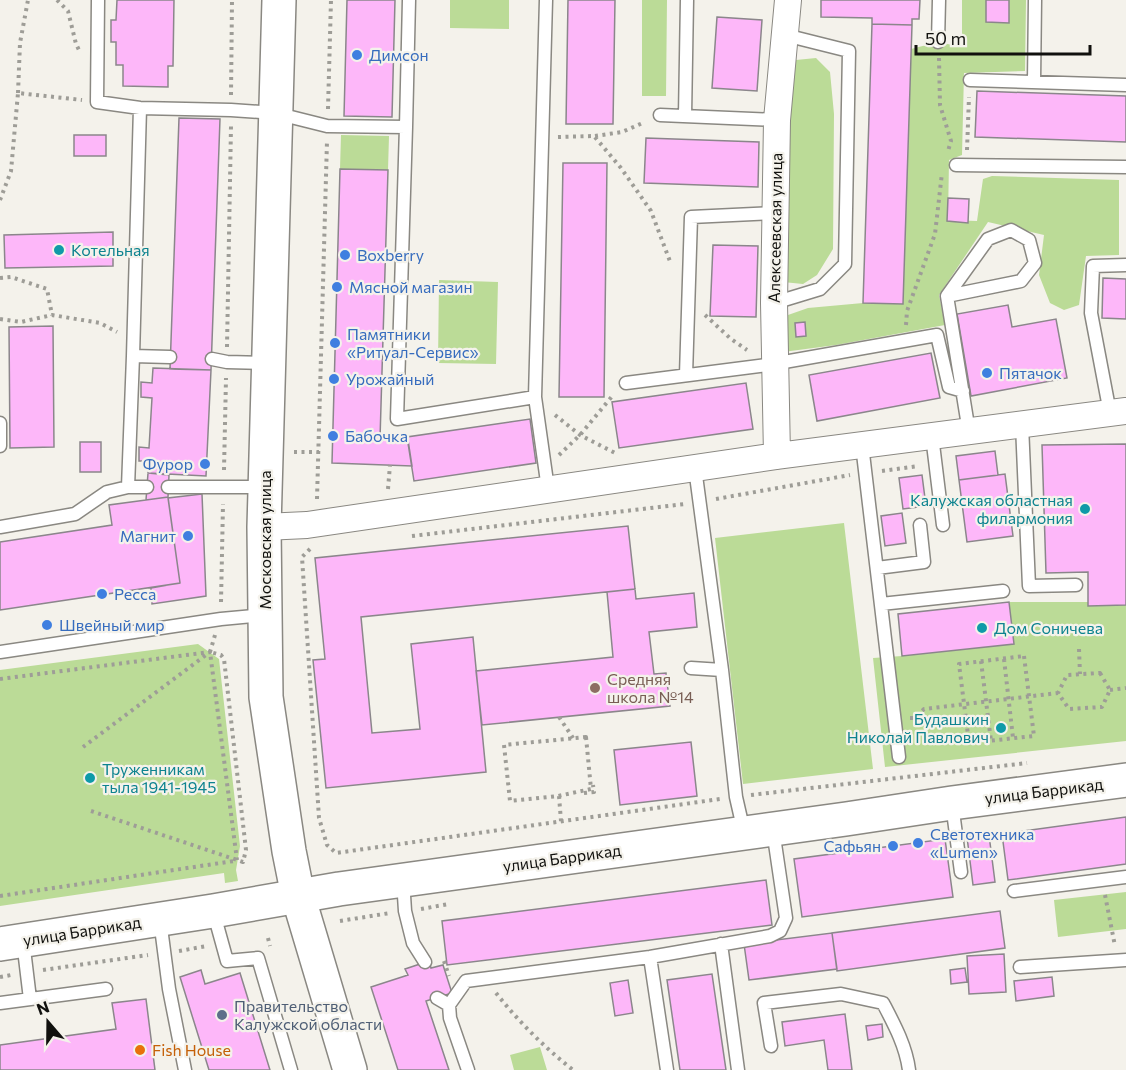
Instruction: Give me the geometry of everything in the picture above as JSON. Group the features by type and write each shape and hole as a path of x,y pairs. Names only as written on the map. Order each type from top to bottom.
{"street":[{"name":"Московская улица","path":"279,0 264,526 266,697 298,896 350,1070"},
{"name":"Алексеевская улица","path":"777,456 771,364 777,120 788,0"},
{"path":"264,526 307,525 547,479 695,468 1118,412"},
{"name":"улица Баррикад","path":"11,942 403,880 1126,780"}],"lane":[{"path":"98,0 97,102 140,108 275,113 327,126 406,127"},
{"path":"409,0 397,419 535,397"},
{"path":"546,0 535,397 547,479"},
{"path":"685,116 687,0"},
{"path":"938,42 939,0"},
{"path":"1034,82 1035,0"},
{"path":"774,303 820,289 846,264 849,51 785,35"},
{"path":"970,80 1126,85"},
{"path":"128,487 134,356 140,108"},
{"path":"660,115 777,120"},
{"path":"956,163 1126,167"},
{"path":"686,375 691,217 775,213"},
{"path":"947,296 1021,281 1035,263 1029,240 1011,230 988,239 947,296 969,432"},
{"path":"1118,412 1091,313 1093,266 1126,265"},
{"path":"626,383 771,364 937,335 949,387 963,391"},
{"path":"134,356 170,357"},
{"path":"212,359 227,362 268,363"},
{"path":"0,423 0,446"},
{"path":"1022,425 1029,586 1076,585"},
{"path":"932,436 943,525"},
{"path":"862,445 899,757"},
{"path":"468,1070 450,1018 449,1005 466,981 650,957 770,936 780,931 786,918 759,831 736,797 722,670 695,468"},
{"path":"0,527 75,514 106,492 128,487 147,487"},
{"path":"168,487 265,487"},
{"path":"877,568 924,562 920,525"},
{"path":"881,604 1003,591"},
{"path":"0,652 264,615"},
{"path":"691,668 722,670"},
{"path":"952,803 961,872"},
{"path":"1014,891 1126,877"},
{"path":"403,880 405,911 413,943 425,962"},
{"path":"213,911 227,961 258,958 291,1070"},
{"path":"160,919 169,988 185,1070"},
{"path":"11,942 26,973 30,999"},
{"path":"721,944 738,1070"},
{"path":"650,957 667,1070"},
{"path":"1020,967 1121,960"},
{"path":"0,1003 106,989"},
{"path":"771,1046 764,1003 842,994 883,1003 896,1029 908,1060 909,1070"},
{"path":"437,998 449,1005"}],"path":[{"path":"0,200 11,171 21,43 28,0"},
{"path":"57,0 68,11 76,44 97,83"},
{"path":"232,0 221,620 210,652 237,860"},
{"path":"331,0 317,501 307,525 310,549 302,557 319,818 327,845 336,853 736,797 1031,762"},
{"path":"938,42 940,105 956,163"},
{"path":"956,163 970,80"},
{"path":"18,93 97,102"},
{"path":"542,137 594,136 622,132 660,115"},
{"path":"594,136 621,168 651,211 676,276 693,305 731,339 771,364"},
{"path":"906,340 907,312 935,234 940,177 943,168"},
{"path":"0,278 11,277 46,289 52,315"},
{"path":"0,319 21,322 52,315 100,323 134,341"},
{"path":"547,479 580,435 626,383"},
{"path":"535,397 580,435 625,459"},
{"path":"293,452 319,452"},
{"path":"404,537 700,502 935,463"},
{"path":"388,493 390,465"},
{"path":"1079,649 1080,674"},
{"path":"83,747 210,652"},
{"path":"0,679 210,652 224,658 246,850 243,862 91,811"},
{"path":"1024,656 1034,735 969,743 959,664 981,661 1024,656"},
{"path":"1004,659 1013,738"},
{"path":"981,661 991,741"},
{"path":"1058,693 1067,675 1080,674 1100,673 1110,690"},
{"path":"1110,690 1126,688"},
{"path":"1058,693 1069,709 1102,707 1110,690"},
{"path":"895,720 914,717 924,709 1058,693"},
{"path":"559,717 572,738"},
{"path":"586,737 591,789 558,796 510,801 504,745 586,737"},
{"path":"558,796 561,821"},
{"path":"0,896 237,860"},
{"path":"1102,880 1115,945 1121,960"},
{"path":"0,976 222,944"},
{"path":"485,978 507,1007 548,1050 573,1070"}],"green space":[{"path":"450,0 509,0 509,29 450,28"},
{"path":"642,0 667,0 666,96 642,96"},
{"path":"962,0 1026,0 1025,71 964,73 962,155 949,160 948,220 977,221 983,179 992,176 1119,180 1119,255 1086,256 1079,305 1064,310 1050,303 1039,275 1044,235 988,222 939,295 945,325 836,345 783,352 788,315 808,308 863,303 903,304 911,49 938,42 962,47"},
{"path":"816,58 830,72 834,114 833,249 817,275 803,284 783,282 790,83 796,60"},
{"path":"341,135 389,136 388,170 340,169"},
{"path":"439,280 498,282 496,364 438,363"},
{"path":"844,523 873,769 743,784 715,538"},
{"path":"1009,602 1088,602 1089,606 1126,605 1126,741 885,767 873,658 1014,644"},
{"path":"198,644 219,659 240,846 236,870 238,881 225,883 224,873 0,906 0,670"},
{"path":"1126,892 1126,929 1058,937 1054,900"},
{"path":"540,1047 547,1070 514,1070 510,1055"}],"building":[{"path":"117,0 174,0 173,66 168,66 168,87 123,86 123,65 116,65 116,42 111,42 111,20 116,20"},
{"path":"347,0 395,0 392,117 344,116"},
{"path":"568,0 615,0 613,124 566,124"},
{"path":"821,0 920,0 919,19 912,19 912,25 872,24 872,18 821,17"},
{"path":"986,0 1009,0 1009,23 986,22"},
{"path":"717,17 762,20 757,91 712,88"},
{"path":"872,24 912,25 903,304 863,303"},
{"path":"977,91 1126,96 1126,142 975,137"},
{"path":"179,118 220,119 211,370 170,369"},
{"path":"74,135 106,135 106,156 74,156"},
{"path":"646,138 759,142 758,187 644,183"},
{"path":"563,163 607,163 604,397 559,397"},
{"path":"340,169 388,170 380,439 408,440 412,466 332,463"},
{"path":"948,198 969,199 968,223 947,221"},
{"name":"Котельная","path":"113,232 113,266 5,268 4,235"},
{"path":"713,245 758,246 756,317 710,316"},
{"path":"1103,278 1126,279 1126,319 1102,318"},
{"path":"1008,305 1012,327 1056,319 1067,378 971,396 957,314"},
{"path":"805,322 806,336 796,337 795,323"},
{"path":"53,326 54,447 10,448 9,327"},
{"path":"931,353 940,398 817,421 809,375"},
{"path":"153,368 211,370 206,476 148,473 149,461 139,461 139,447 149,448 152,398 141,397 141,382 152,383"},
{"path":"746,383 753,429 619,448 612,402"},
{"path":"530,419 536,463 414,481 407,437"},
{"path":"80,442 101,442 101,472 80,472"},
{"name":"Калужская областная филармония","path":"1126,444 1126,605 1088,606 1088,572 1046,573 1042,445"},
{"path":"995,451 998,475 959,480 956,456"},
{"path":"148,473 169,475 168,497 146,500"},
{"path":"1005,474 1013,536 967,542 959,480"},
{"path":"922,475 926,506 903,509 899,478"},
{"path":"202,494 206,596 152,604 151,588 180,583 168,498"},
{"path":"168,497 180,583 0,610 0,542 112,525 109,505"},
{"path":"902,513 906,543 885,546 881,516"},
{"path":"628,526 635,589 361,617 372,733 420,729 411,644 473,637 486,772 326,788 313,660 325,659 315,558"},
{"path":"635,589 636,599 694,593 697,627 649,632 654,674 666,673 670,706 482,725 476,671 613,657 607,592"},
{"path":"1009,602 1014,644 902,656 898,614"},
{"path":"691,742 697,796 620,805 614,750"},
{"path":"1126,817 1126,864 1008,880 1002,834"},
{"path":"989,835 995,882 973,885 967,837"},
{"path":"945,839 953,897 802,917 794,859"},
{"path":"766,880 772,925 447,965 442,921"},
{"path":"1000,911 1005,948 837,971 832,933"},
{"path":"832,933 837,969 749,980 744,944"},
{"path":"1004,954 1006,992 969,994 967,956"},
{"path":"429,961 431,968 443,965 452,993 426,1001 449,1070 398,1070 371,987 408,975 405,969"},
{"path":"965,968 967,982 951,984 950,970"},
{"name":"Правительство Калужской области","path":"201,970 205,984 240,973 270,1070 209,1070 180,977"},
{"path":"712,974 726,1070 680,1070 667,980"},
{"path":"1052,977 1054,996 1016,1001 1014,981"},
{"path":"628,980 633,1013 615,1016 610,983"},
{"path":"146,999 155,1070 0,1070 0,1045 116,1029 112,1003"},
{"path":"845,1014 852,1070 828,1070 824,1040 785,1046 782,1022"},
{"path":"882,1024 883,1037 868,1040 866,1026"}],"place":[{"name":"Димсон","path":"357,55"},
{"name":"Котельная","path":"59,250"},
{"name":"Boxberry","path":"345,255"},
{"name":"Мясной магазин","path":"337,287"},
{"name":"Памятники «Ритуал-Сервис»","path":"335,343"},
{"name":"Пятачок","path":"987,373"},
{"name":"Урожайный","path":"334,379"},
{"name":"Бабочка","path":"333,436"},
{"name":"Фурор","path":"205,464"},
{"name":"Калужская областная филармония","path":"1085,509"},
{"name":"Магнит","path":"188,536"},
{"name":"Ресса","path":"102,594"},
{"name":"Швейный мир","path":"47,625"},
{"name":"Дом Соничева","path":"982,628"},
{"name":"Средняя школа №14","path":"595,688"},
{"name":"Будашкин Николай Павлович","path":"1001,728"},
{"name":"Труженникам тыла 1941-1945","path":"90,778"},
{"name":"Светотехника «Lumen»","path":"918,843"},
{"name":"Сафьян","path":"893,846"},
{"name":"Правительство Калужской области","path":"222,1015"},
{"name":"Fish House","path":"140,1050"}]}
